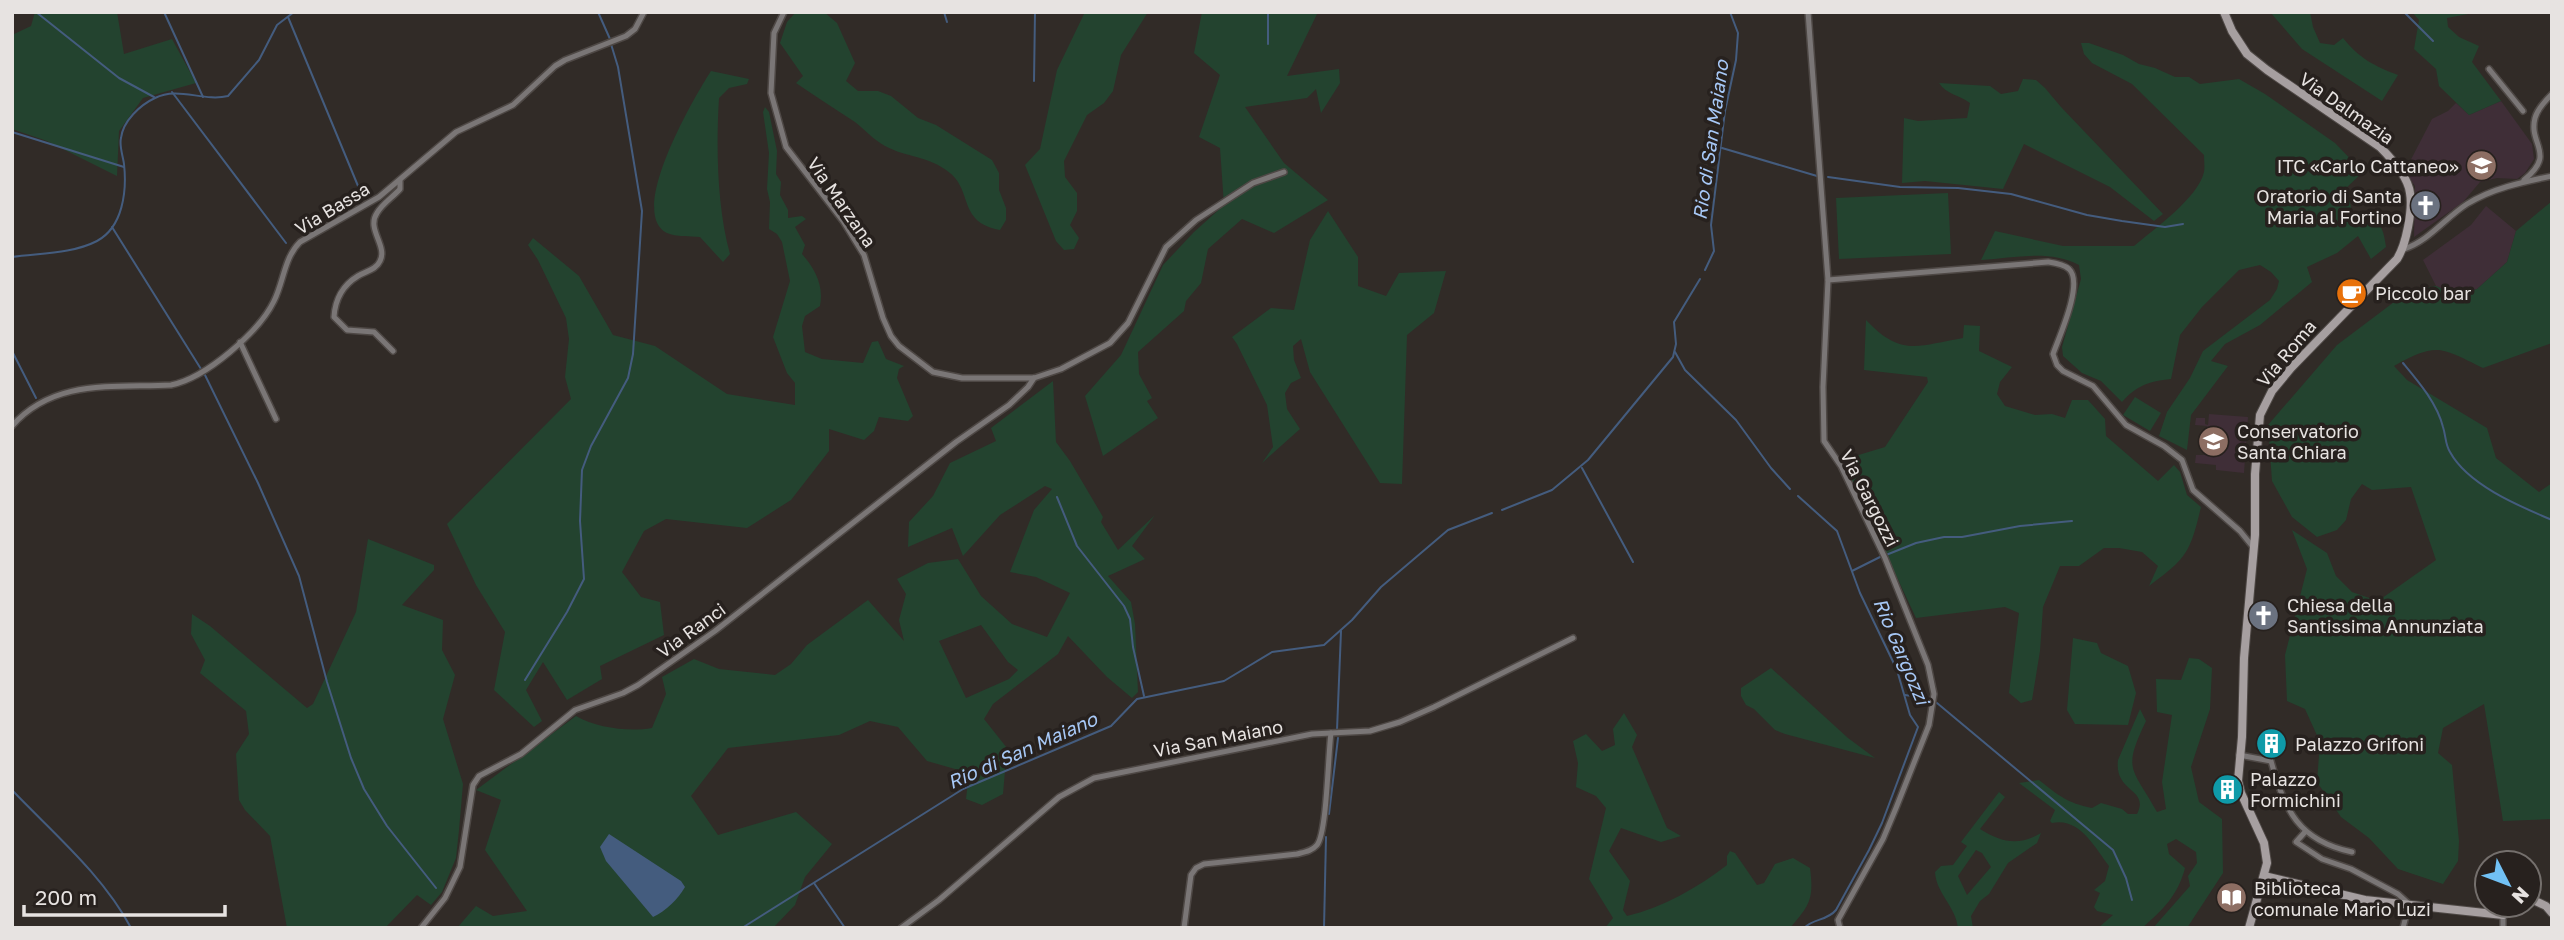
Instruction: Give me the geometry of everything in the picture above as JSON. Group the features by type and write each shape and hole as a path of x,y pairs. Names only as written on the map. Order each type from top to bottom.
{"main road":[{"name":"Via Dalmazia","path":"2224,12 2232,31 2247,54 2267,71 2380,146 2393,160 2410,193 2403,249"},
{"name":"Via Roma","path":"2249,928 2267,863 2259,829 2238,781 2260,415 2291,368 2397,259 2403,249"},
{"path":"2264,876 2365,900 2473,911"}],"street":[{"name":"Via Bassa","path":"12,426 37,405 69,391 108,386 171,385 182,383 202,371 255,328 274,301 288,259 300,242 356,211 400,181 456,132 513,105 555,66 582,52 611,43 635,29 644,12"},
{"name":"Via Marzana","path":"784,12 774,33 771,93 786,147 843,221 864,255 891,336 899,346 933,372 962,378 1034,378 1061,369 1115,339 1128,323 1166,247 1196,220 1253,183 1284,172"},
{"name":"Via Gargozzi","path":"1808,12 1828,280 1823,387 1824,440 1841,466 1885,558 1928,665 1934,694 1929,725 1896,808 1883,839 1838,920 1840,928"},
{"path":"2488,69 2523,111"},
{"path":"2521,183 2538,165 2541,151 2535,132 2535,117 2552,94"},
{"path":"2403,249 2425,238 2468,204 2510,185 2552,176"},
{"path":"393,351 374,332 347,330 334,317 334,308 346,285 359,275 371,271 380,261 382,255 373,223 376,214 400,189 400,181"},
{"path":"1828,280 2048,262 2069,270 2074,282 2072,296 2053,354 2054,361 2063,371 2092,386 2126,425 2164,446 2182,460 2193,491 2241,531 2253,547"},
{"path":"240,342 276,419"},
{"name":"Via Ranci","path":"421,928 445,898 460,867 473,785 479,776 521,754 575,710 638,685 715,631 956,442 1009,405 1034,378"},
{"name":"Via San Maiano","path":"901,928 939,900 1059,797 1094,778 1312,734 1370,731 1399,722 1573,638"},
{"path":"1184,928 1191,875 1196,868 1213,862 1297,854 1309,851 1317,845 1324,828 1331,733"},
{"path":"2239,755 2271,761 2279,790 2305,832 2326,844 2352,852"},
{"path":"2305,832 2296,842 2322,859 2351,869 2398,894 2409,904 2403,928"}],"shaded area":[{"path":"2501,101 2532,144 2534,159 2525,173 2517,179 2497,178 2480,182 2463,202 2414,237 2415,186 2405,171 2432,119 2448,111 2456,103 2469,115"},
{"path":"2486,206 2516,231 2507,262 2477,289 2456,295 2436,286 2423,260 2471,225"},
{"name":"Conservatorio Santa Chiara","path":"2209,414 2248,417 2244,473 2216,470 2216,465 2195,463 2196,455 2205,455 2208,429 2207,426 2195,425 2196,418 2205,418 2205,424 2208,425"}],"green space":[{"path":"35,12 117,12 124,54 172,39 196,83 143,98 119,131 117,176 47,141 12,129 12,35 31,26"},
{"path":"796,12 824,12 837,23 855,63 846,81 858,91 878,91 891,96 918,118 936,125 992,160 999,173 999,190 1006,208 1006,220 1000,230 978,220 968,206 957,181 942,167 885,146 855,122 796,83 803,76 780,43 787,22"},
{"path":"1085,12 1148,12 1121,55 1113,91 1104,103 1087,115 1064,161 1065,177 1077,193 1077,211 1070,225 1079,238 1074,249 1064,250 1056,241 1025,165 1040,149 1057,70"},
{"path":"1202,12 1318,12 1287,76 1339,69 1340,83 1321,113 1316,89 1307,98 1245,107 1284,163 1328,200 1274,233 1242,219 1208,249 1201,283 1186,301 1184,311 1138,352 1139,374 1152,398 1147,401 1158,418 1103,456 1085,396 1121,355 1163,265 1224,205 1220,148 1199,137 1220,75 1194,53"},
{"path":"2270,12 2310,12 2320,43 2334,45 2343,38 2368,61 2398,75 2382,101 2302,49"},
{"path":"2412,12 2479,12 2447,18 2448,27 2459,37 2479,46 2472,62 2501,101 2469,115 2439,86 2436,69 2414,49 2419,20"},
{"path":"2081,43 2089,43 2123,55 2175,77 2189,77 2200,84 2239,79 2265,94 2335,143 2363,172 2343,191 2349,199 2352,211 2380,226 2384,237 2386,247 2371,259 2358,236 2337,253 2307,267 2312,282 2260,325 2225,344 2211,361 2228,366 2191,415 2187,450 2159,436 2167,412 2190,378 2203,351 2270,300 2279,281 2271,272 2260,265 2239,270 2202,307 2180,335 2171,379 2144,385 2122,402 2101,381 2082,373 2063,356 2062,347 2081,279 2079,265 2068,260 2044,256 1981,260 1995,231 2063,246 2134,246 2174,212 2200,182 2204,170 2204,155 2132,84 2092,63 2084,54"},
{"path":"711,71 749,79 747,84 729,88 719,98 719,177 722,217 730,254 723,262 700,237 667,233 656,221 654,203 659,180 679,128"},
{"path":"2023,79 2036,80 2045,88 2163,214 2154,221 2110,187 2024,144 2003,189 1925,181 1902,183 1904,118 1918,121 1967,118 1970,103 1949,92 1939,83 1990,86 2001,94 2018,91"},
{"path":"765,107 769,112 777,151 776,174 781,182 780,195 788,210 788,218 802,216 806,219 795,227 805,245 802,254 811,266 821,291 820,306 805,316 802,326 805,352 822,359 863,363 872,342 878,341 886,359 904,366 899,369 897,378 913,416 908,421 879,417 874,431 864,440 829,429 829,451 791,500 747,528 666,519 644,531 622,572 641,597 660,602 664,635 600,666 602,679 567,700 543,662 526,690 542,721 534,727 494,690 505,632 476,585 447,524 571,399 565,377 569,339 566,318 528,245 533,238 579,276 613,335 655,346 727,394 795,405 795,383 787,373 773,337 790,281 782,242 777,234 769,229 769,153 763,112"},
{"path":"1948,193 1951,254 1839,259 1836,198"},
{"path":"2552,201 2552,343 2483,368 2457,355 2438,350 2420,353 2394,366 2407,380 2487,428 2496,458 2539,492 2552,483 2552,819 2503,821 2484,704 2443,728 2438,753 2452,765 2459,841 2458,861 2443,884 2398,869 2369,838 2341,817 2317,782 2320,742 2305,709 2287,701 2285,655 2307,569 2292,530 2327,553 2336,576 2352,592 2378,601 2436,560 2411,487 2372,490 2362,484 2351,499 2346,520 2337,530 2317,537 2292,517 2272,481 2268,425 2337,345 2410,290 2436,286 2456,295 2477,289 2507,262 2516,231"},
{"path":"1328,211 1358,257 1358,286 1386,296 1399,273 1446,271 1434,313 1407,335 1402,484 1380,483 1310,372 1301,339 1293,346 1294,360 1301,378 1291,383 1285,393 1287,409 1300,429 1262,463 1273,447 1267,405 1232,337 1271,308 1294,310 1310,240"},
{"path":"1866,320 1889,340 1910,346 1963,338 1964,325 1980,326 1979,351 2012,367 2000,382 1997,394 2005,406 2035,415 2052,414 2065,418 2072,400 2088,400 2105,419 2106,436 2158,481 2174,465 2180,472 2187,495 2201,507 2194,535 2185,553 2172,568 2149,586 2158,566 2142,552 2104,548 2079,566 2060,566 2043,607 2040,651 2032,700 2021,703 2009,693 2019,613 2005,607 1916,618 1842,460 1885,447 1928,382 1927,377 1864,370"},
{"path":"1053,381 1056,442 1103,517 1101,522 1118,550 1155,515 1132,546 1145,559 1108,576 1131,602 1135,624 1138,692 1132,698 1107,677 1068,636 1058,654 993,704 984,719 1007,748 1003,794 982,805 966,799 969,773 927,761 898,727 870,721 839,735 728,748 691,796 718,835 796,812 832,844 805,877 795,905 773,928 457,928 476,906 493,916 527,911 485,850 501,800 476,790 576,716 613,728 652,728 666,694 662,677 694,659 719,669 775,675 791,664 807,645 868,600 904,641 899,620 906,594 897,579 928,563 958,559 981,596 1012,624 1047,637 1070,593 1036,577 1010,572 1034,510 1052,489 1045,486 1000,515 963,556 952,528 908,547 909,522 933,496 950,463 996,441 991,428","holes":["981,625 1008,662 1018,670 1009,679 966,698 939,641"]},
{"path":"2135,397 2161,413 2150,431 2123,415"},
{"path":"368,539 434,565 434,570 402,605 443,620 442,650 455,675 443,719 463,784 456,858 442,892 431,905 417,895 385,928 287,928 270,836 239,800 236,754 249,734 246,711 200,673 205,660 191,634 192,614 210,626 307,708 313,704 356,612"},
{"path":"2073,638 2097,643 2101,653 2128,666 2136,693 2128,725 2075,724 2067,710"},
{"path":"2189,658 2199,659 2212,668 2210,709 2191,767 2199,802 2222,819 2223,873 2187,928 2153,928 2190,886 2188,876 2197,863 2196,852 2176,839 2167,844 2169,854 2185,868 2174,894 2163,908 2142,928 2098,928 2113,915 2097,911 2094,907 2100,893 2094,890 2105,881 2109,866 2086,835 2071,825 2052,823 2050,821 2055,810 2019,783 2039,780 2076,804 2092,808 2101,803 2122,809 2128,814 2137,814 2139,799 2121,779 2118,760 2140,709 2146,721 2134,750 2133,768 2157,812 2166,809 2162,782 2172,715 2157,712 2156,679 2181,680"},
{"path":"1771,668 1848,738 1875,758 1775,730 1754,709 1746,705 1741,696 1741,688"},
{"path":"1624,713 1637,735 1632,747 1667,828 1681,836 1661,842 1621,828 1609,851 1630,881 1623,910 1627,916 1667,902 1704,881 1727,865 1730,851 1735,853 1757,885 1764,883 1775,864 1793,858 1810,868 1809,901 1790,928 1605,928 1613,918 1589,879 1606,808 1596,796 1576,787 1578,763 1573,741 1586,734 1602,751 1615,745 1613,729"},
{"path":"1999,792 2005,797 1980,829 2010,841 2025,840 2041,833 2037,843 2008,863 1989,894 1980,901 1971,916 1973,928 1958,928 1954,913 1936,880 1935,872 1941,866 1953,865 1967,846 1961,842","holes":["1976,850 1982,853 1991,867 1967,895 1958,876"]}],"water":[{"path":"609,834 681,881 685,887 675,900 653,917 606,861 600,847"}],"waterway":[{"path":"36,12 119,78 154,97"},
{"path":"164,12 203,97"},
{"path":"12,257 77,248 106,235 118,218 124,197 125,174 121,141 122,132 133,114 149,101 173,93 228,96 259,60 277,25 294,12"},
{"path":"598,12 610,39"},
{"path":"944,12 947,22"},
{"path":"1034,81 1035,12"},
{"path":"1268,12 1268,44"},
{"name":"Rio di San Maiano","path":"1705,270 1714,251 1711,225 1725,111 1736,60 1738,33 1730,12"},
{"path":"2404,12 2433,41"},
{"path":"288,17 363,198"},
{"path":"525,680 584,579 580,521 582,470 591,446 628,378 633,354 642,211 618,67 611,44"},
{"path":"172,92 286,243"},
{"path":"12,132 124,167"},
{"path":"1722,148 1817,176"},
{"path":"1828,177 1900,187 1958,188 2011,194 2087,215 2165,227 2183,224"},
{"path":"112,227 201,369"},
{"name":"Rio di San Maiano","path":"1502,510 1552,490 1588,460 1673,357 1676,344 1674,322 1700,279"},
{"path":"12,351 36,398"},
{"name":"Rio Gargozzi","path":"1675,352 1685,370 1736,420 1790,489"},
{"path":"2403,363 2436,409 2448,449 2458,464 2495,493 2552,520"},
{"path":"204,373 258,483 299,576 327,682 351,758 364,789 387,826 436,888"},
{"path":"1582,468 1633,562"},
{"name":"Rio Gargozzi","path":"1798,496 1837,531 1860,593 1897,670 1910,715 1918,727 1882,823 1836,910 1804,928"},
{"path":"1057,497 1077,546 1124,606 1130,619 1144,696"},
{"name":"Rio di San Maiano","path":"742,928 963,789 1111,726 1137,699 1224,681 1272,652 1324,645 1352,620 1381,587 1448,530 1492,513"},
{"path":"1886,555 1916,543 1944,537 1962,537 2020,526 2072,521"},
{"path":"1852,571 1880,557"},
{"path":"1337,730 1341,631"},
{"path":"1905,695 1930,699"},
{"path":"1937,703 2113,850 2126,878 2132,900"},
{"path":"1329,814 1338,738"},
{"path":"12,790 92,872 131,928"},
{"path":"1324,928 1326,837"},
{"path":"814,883 845,928"}],"place":[{"name":"ITC «Carlo Cattaneo»","path":"2482,166"},
{"name":"Oratorio di Santa Maria al Fortino","path":"2425,206"},
{"name":"Piccolo bar","path":"2352,293"},
{"name":"Conservatorio Santa Chiara","path":"2214,441"},
{"name":"Chiesa della Santissima Annunziata","path":"2264,615"},
{"name":"Palazzo Grifoni","path":"2272,744"},
{"name":"Palazzo Formichini","path":"2227,789"},
{"name":"Biblioteca comunale Mario Luzi","path":"2231,898"}]}
